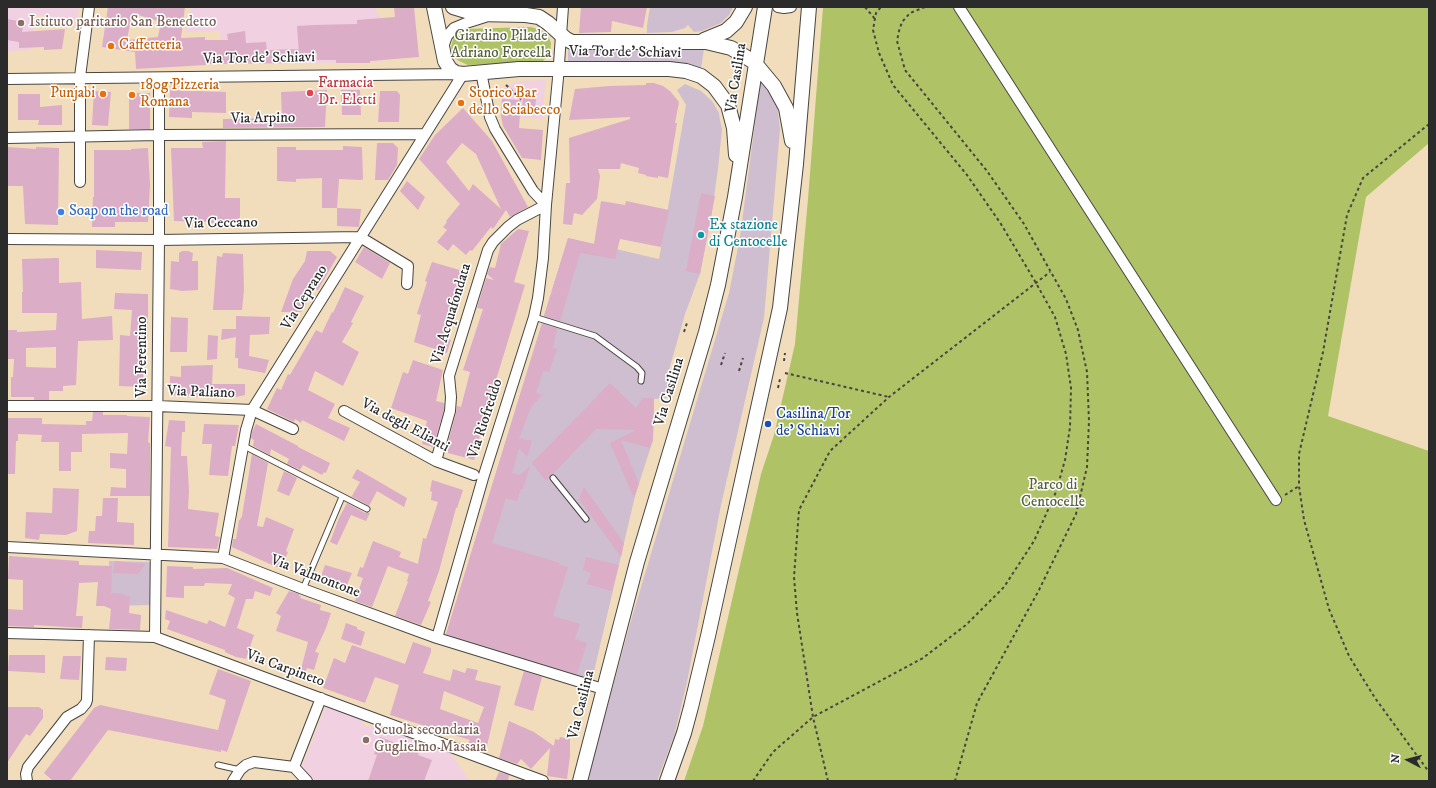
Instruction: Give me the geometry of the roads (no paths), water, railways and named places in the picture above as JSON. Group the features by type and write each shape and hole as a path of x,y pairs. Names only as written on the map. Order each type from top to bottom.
{"main road":[{"path":"434,7 441,47 446,64 456,73 463,74"},
{"name":"Via Tor de' Schiavi","path":"453,7 473,14 526,15 539,17 548,23 560,35 569,41 576,43 710,43 724,46 741,53 757,64 774,86 783,101 788,116 796,164"},
{"name":"Via Casilina","path":"693,42 706,40 726,31 736,22 745,7"},
{"name":"Via Casilina","path":"580,781 636,562 713,308 727,246 765,7"},
{"path":"667,781 684,733 691,707 772,349 782,298 796,164 808,7"},
{"name":"Via Tor de' Schiavi","path":"463,74 559,69 674,69 692,72 706,79 722,94 731,113 736,154 735,197"}],"street":[{"path":"80,182 80,77 89,7"},
{"name":"Via Riofreddo","path":"437,638 483,478 534,317 541,280 563,7"},
{"path":"778,7 791,7"},
{"path":"959,7 1276,500"},
{"path":"441,47 443,46 447,36 454,28 495,15"},
{"path":"481,72 490,117 495,129 533,191 546,205"},
{"name":"Via Tor de' Schiavi","path":"7,79 463,74"},
{"name":"Via Ceprano","path":"223,558 252,410 463,74"},
{"name":"Via Ferentino","path":"155,637 159,78"},
{"name":"Via Arpino","path":"7,138 159,135 424,134"},
{"name":"Via Acquafondata","path":"436,461 450,411 451,397 449,376 488,250 493,242 517,220 546,205"},
{"path":"360,237 408,266 406,284"},
{"name":"Via Ceccano","path":"7,239 159,240 360,237"},
{"name":"Via Paliano","path":"7,406 157,406 252,410 293,429"},
{"name":"Via degli Elianti","path":"344,411 436,461 474,475"},
{"name":"Via Valmontone","path":"7,547 223,558 437,638 603,690"},
{"name":"Via Carpineto","path":"7,633 155,637 543,781"},
{"path":"27,781 26,774 28,767 67,717 81,709 86,703 89,635"},
{"path":"294,768 321,698"},
{"path":"233,781 240,770 246,765 254,762 294,768 306,781"}],"lane":[{"path":"534,317 589,334 600,339 637,367 642,373 641,381"},
{"path":"244,446 367,509"},
{"path":"553,478 586,519"},
{"path":"303,589 342,497"},
{"path":"218,765 240,770"}],"place":[{"name":"Istituto paritario San Benedetto","path":"21,23"},
{"name":"Caffetteria","path":"111,46"},
{"name":"Farmacia Dr. Eletti","path":"310,93"},
{"name":"Punjabi","path":"103,94"},
{"name":"180g Pizzeria Romana","path":"132,95"},
{"name":"Storico Bar dello Sciabecco","path":"461,103"},
{"name":"Soap on the road","path":"61,212"},
{"name":"Ex stazione di Centocelle","path":"701,235"},
{"name":"Casilina/Tor de' Schiavi","path":"768,424"},
{"name":"Scuola secondaria Guglielmo Massaia","path":"366,740"}],"park label":[{"name":"Giardino Pilade Adriano Forcella","path":"501,46"},
{"name":"Parco di Centocelle","path":"1053,494"}]}
